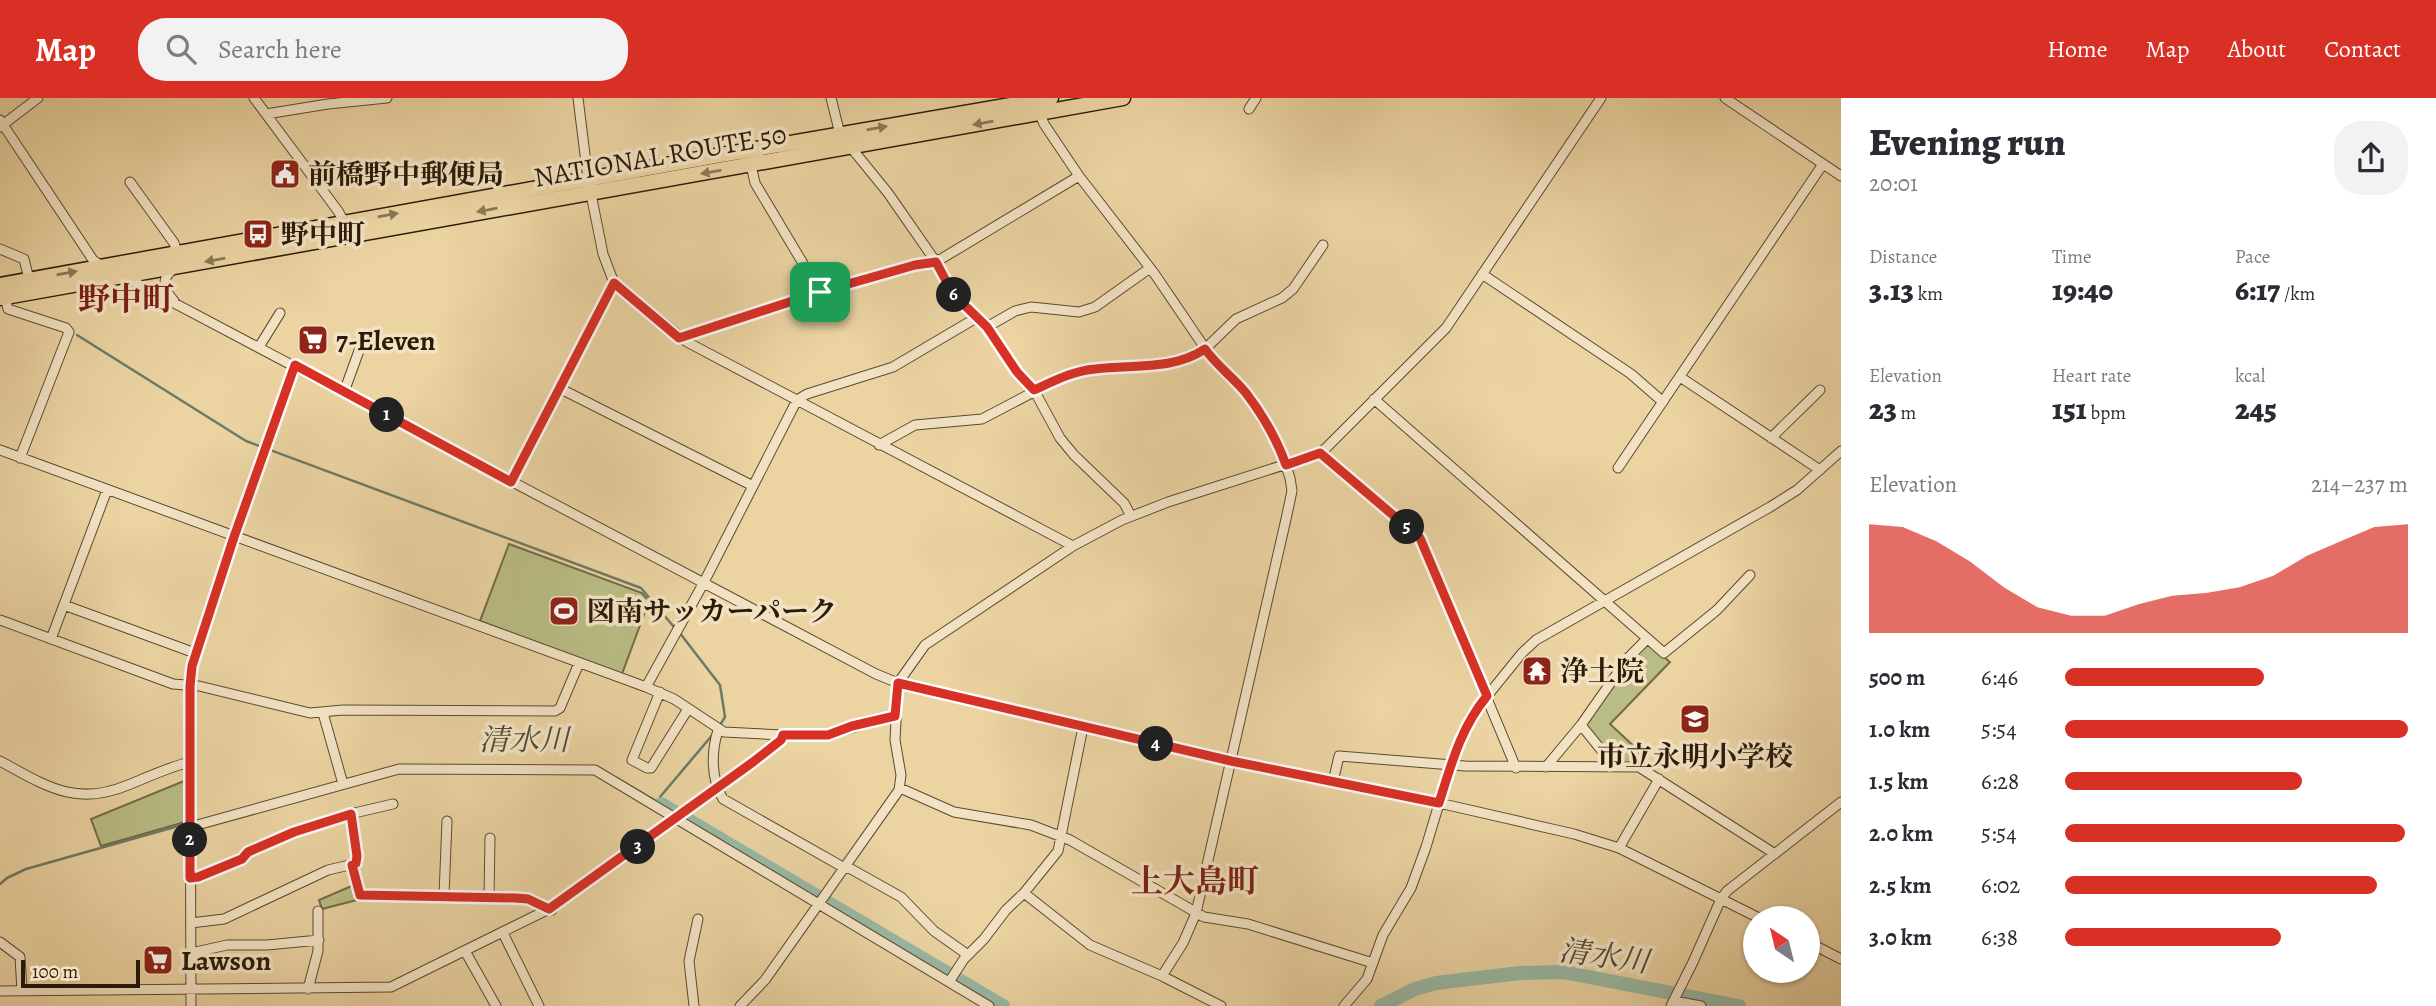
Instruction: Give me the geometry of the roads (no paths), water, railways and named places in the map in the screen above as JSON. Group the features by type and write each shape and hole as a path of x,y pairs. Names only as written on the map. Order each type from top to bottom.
{"highway":[{"name":"NATIONAL ROUTE 50","path":"589,185 751,165 848,146 1036,104 1051,98"},
{"name":"NATIONAL ROUTE 50","path":"2,293 29,279 101,266 178,259 348,229 589,185 840,134 1036,104 1123,98"},
{"name":"NATIONAL ROUTE 50","path":"2,293 122,276 178,259"}],"street":[{"path":"38,98 1,123 93,260 101,266 295,365 510,482 876,674 898,683 1231,761 1574,834 1619,848 1743,910"},
{"path":"254,98 348,229"},
{"path":"266,114 387,98"},
{"path":"578,98 589,185 603,254 614,283 679,338 1073,547"},
{"path":"831,98 840,134 888,193 936,262 953,294 987,327 1017,372 1034,390 1060,438 1124,503 1131,516"},
{"path":"1249,109 1256,98"},
{"path":"740,1006 765,980 900,788 895,716 898,683 925,645 1073,547 1131,516 1320,453 1446,328 1601,98"},
{"path":"1725,98 1841,176"},
{"path":"1036,104 1079,176 1150,268 1213,360 1246,393 1286,465 1292,491 1196,913 1183,943 1162,976"},
{"path":"1618,468 1823,164"},
{"path":"751,165 755,183 820,292"},
{"path":"679,338 820,292 915,265 936,262 1079,176"},
{"path":"130,182 174,243 178,259 164,281 166,290 176,303"},
{"path":"879,445 915,425 982,419 1064,376 1093,369 1142,368 1184,360 1205,349 1236,319 1282,298 1293,289 1323,245"},
{"path":"0,249 24,259 29,279"},
{"path":"987,327 1015,311 1031,307 1079,312 1095,307 1150,268"},
{"path":"1482,274 1632,374 1663,402"},
{"path":"510,482 614,283"},
{"path":"2,293 8,309 66,328 69,332 20,458"},
{"path":"259,347 280,313"},
{"path":"646,687 703,584 797,400 807,394 893,367 976,318"},
{"path":"344,392 364,337"},
{"path":"191,1006 190,686 195,653 295,365"},
{"path":"1680,377 1819,470"},
{"path":"558,388 753,485"},
{"path":"1772,438 1820,390"},
{"path":"1374,399 1664,653 1717,610 1750,575"},
{"path":"0,450 660,692 718,730 738,734 828,735 852,726 895,716"},
{"path":"1344,1006 1363,986 1382,935 1411,888 1451,764 1471,716 1522,653 1536,640 1770,508 1797,490 1841,451"},
{"path":"1320,453 1420,538 1517,768"},
{"path":"51,639 107,490"},
{"path":"64,605 195,653"},
{"path":"0,620 173,684 199,686 310,713 339,710 555,711 560,708 579,663"},
{"path":"1546,767 1581,725 1628,658 1647,639"},
{"path":"660,692 632,760 651,768 688,709"},
{"path":"323,713 343,784"},
{"path":"1581,725 1615,767"},
{"path":"951,978 1058,851 1083,727"},
{"path":"718,730 712,756 714,771 720,794 728,803 896,894 908,903 933,931 968,955"},
{"path":"0,991 388,988 551,910 781,740 783,735"},
{"path":"1333,782 1339,757 1517,768 1639,767 1775,854"},
{"path":"0,761 53,789 67,794 85,795 110,792 190,762"},
{"path":"190,827 399,769 590,769 678,816 951,978 989,1006"},
{"path":"1619,848 1659,779"},
{"path":"900,788 954,812 1031,825 1062,837 1212,920 1248,923 1373,963"},
{"path":"1701,1006 1672,1003 1721,899 1727,891 1841,802"},
{"path":"190,878 242,859 248,852 294,832 393,804"},
{"path":"191,923 224,919 328,870 356,863 351,814"},
{"path":"444,895 447,821"},
{"path":"489,896 490,838"},
{"path":"352,865 360,895 528,899 551,910"},
{"path":"1024,892 1084,941 1221,1006"},
{"path":"309,989 319,940 318,911"},
{"path":"694,1006 689,961 698,919"},
{"path":"503,933 539,1006"},
{"path":"191,953 231,945 271,945 319,940"},
{"path":"0,942 20,957 22,991"},
{"path":"1820,948 1841,959"},
{"path":"465,951 496,1006"}],"waterway":[{"path":"77,335 246,441 641,588 674,627"},
{"path":"679,632 720,685 725,717 720,725"},
{"path":"615,777 661,804 660,797 714,733"},
{"name":"清水川","path":"661,804 1003,1006"},
{"name":"清水川","path":"0,884 26,869 189,823"},
{"name":"清水川","path":"1381,1006 1415,989 1436,983 1520,973 1563,972 1739,1006"}],"place":[{"name":"前橋野中郵便局","path":"285,174"},
{"name":"野中町","path":"258,234"},
{"name":"7-Eleven","path":"313,340"},
{"name":"図南サッカーパーク","path":"564,611"},
{"name":"浄土院","path":"1537,671"},
{"name":"市立永明小学校","path":"1695,719"},
{"name":"Lawson","path":"158,960"}],"district":[{"name":"野中町","path":"126,299"},
{"name":"上大島町","path":"1195,881"}]}
